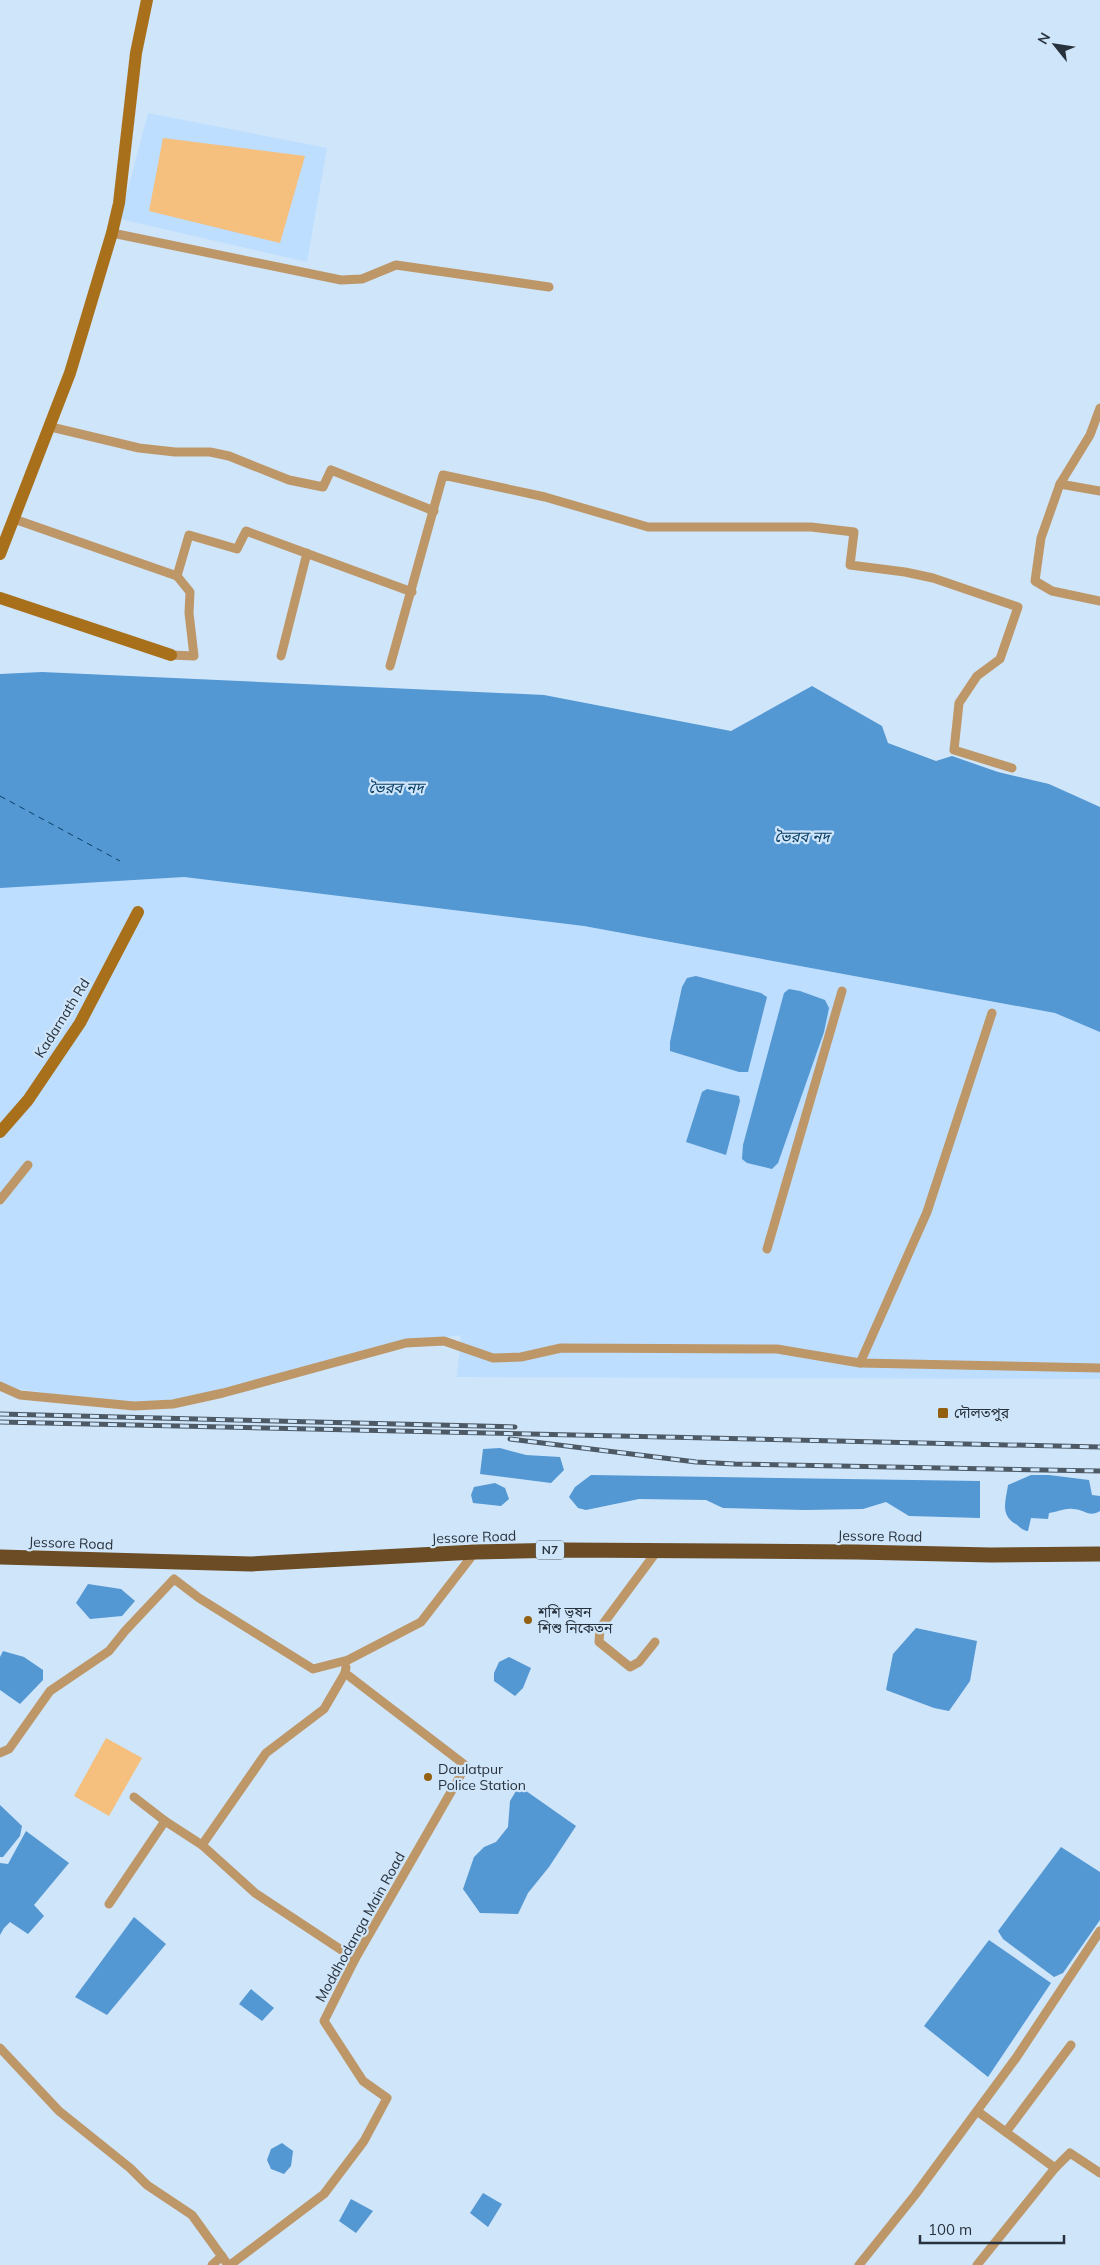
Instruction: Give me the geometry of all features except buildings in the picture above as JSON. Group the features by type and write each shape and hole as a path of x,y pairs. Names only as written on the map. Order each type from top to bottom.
{"highway":[{"name":"Jessore Road","path":"0,1549 256,1555 467,1544 562,1542 835,1543 992,1548 1100,1544"},
{"name":"Jessore Road","path":"0,1557 251,1564 474,1552 657,1551 991,1555 1100,1554"}],"street":[{"path":"0,554 51,427 70,373 112,233 119,203 136,53 147,0"},
{"path":"112,233 341,280 362,279 396,265 550,287"},
{"path":"1100,408 1090,435 1060,484 1041,538 1035,581 1052,591 1100,601"},
{"path":"51,427 139,448 175,452 210,452 229,456 289,480 309,485 323,487 331,470 434,511"},
{"path":"390,666 443,476 545,497 648,527 792,527 854,532 850,565 905,572 932,578 1018,607 1000,659 977,676 959,703 954,750 1012,768"},
{"path":"1060,484 1100,491"},
{"path":"0,598 172,656 194,656 189,613 190,592 176,576 14,518"},
{"path":"176,576 189,535 237,549 246,531 412,592"},
{"path":"281,656 307,553"},
{"name":"Kadarnath Rd","path":"0,1132 28,1100 80,1023 138,912"},
{"path":"767,1249 842,991"},
{"path":"860,1362 927,1212 992,1013"},
{"path":"0,1200 28,1165"},
{"path":"0,1386 20,1395 134,1406 173,1404 223,1393 406,1343 444,1341 494,1358 521,1357 561,1348 777,1348 860,1362 1100,1368"},
{"path":"655,1642 639,1662 630,1667 599,1642 600,1628 657,1551"},
{"path":"0,1753 8,1749 50,1691 109,1652 125,1631 174,1579 199,1598 313,1669 348,1660 421,1622 474,1552"},
{"path":"202,1845 266,1753 324,1709 345,1672 348,1660"},
{"name":"Moddhodanga Main Road","path":"229,2265 324,2194 364,2141 387,2098 362,2081 324,2021 355,1959 459,1778 464,1765 345,1672"},
{"path":"134,1798 202,1845 255,1893 355,1959"},
{"path":"109,1904 165,1821"},
{"path":"859,2265 915,2195 1016,2058 1100,1931"},
{"path":"1006,2132 1071,2045"},
{"path":"0,2048 59,2111 130,2168 147,2186 192,2215 229,2265"},
{"path":"977,2111 1055,2168"},
{"path":"977,2265 1055,2168 1070,2153 1100,2174"},
{"path":"212,2265 222,2256"}],"shaded area":[{"path":"148,113 327,148 307,262 120,219"},
{"path":"163,138 305,156 280,243 149,211"},
{"path":"184,877 584,926 1055,1013 1100,1032 1100,1379 457,1377 461,1335 406,1343 223,1393 134,1406 0,1386 0,886"},
{"path":"106,1738 142,1758 109,1816 74,1796"}],"water":[{"name":"ভৈরব নদ","path":"42,672 544,695 731,731 812,686 882,726 888,743 936,761 952,756 998,772 1049,784 1100,807 1100,1032 1055,1013 584,926 184,877 0,888 0,674"},
{"path":"696,976 761,993 767,997 748,1072 739,1072 670,1051 670,1042 682,987 687,978"},
{"path":"789,989 825,1000 829,1008 824,1032 778,1163 772,1169 747,1163 742,1159 743,1145 784,993"},
{"path":"707,1089 739,1096 740,1101 726,1155 686,1142 702,1092"},
{"path":"500,1448 526,1455 560,1457 564,1470 551,1483 480,1474 483,1449"},
{"path":"591,1475 980,1481 980,1518 909,1516 886,1502 863,1509 805,1510 723,1508 706,1500 639,1499 586,1510 578,1508 569,1497 575,1487"},
{"path":"1031,1475 1049,1475 1089,1480 1092,1495 1100,1496 1100,1511 1093,1514 1070,1509 1049,1513 1048,1519 1031,1518 1028,1531 1024,1530 1007,1515 1005,1501 1008,1485"},
{"path":"495,1483 505,1488 509,1499 501,1506 473,1503 471,1495 474,1487"},
{"path":"88,1584 121,1589 135,1601 122,1616 90,1619 76,1603"},
{"path":"916,1628 977,1641 970,1681 949,1711 934,1708 886,1690 893,1654"},
{"path":"3,1651 24,1657 43,1670 43,1680 20,1704 0,1690 0,1657"},
{"path":"509,1657 531,1668 523,1688 515,1696 494,1681 494,1673 499,1662"},
{"path":"519,1786 576,1826 549,1867 528,1893 518,1914 480,1913 463,1889 474,1857 484,1847 496,1842 508,1827 510,1801"},
{"path":"0,1805 22,1826 20,1836 3,1857 0,1857"},
{"path":"26,1831 69,1863 34,1905 44,1916 28,1934 10,1922 0,1935 0,1863 8,1864"},
{"path":"1061,1847 1100,1872 1100,1920 1063,1973 1054,1977 1003,1939 998,1931"},
{"path":"134,1917 166,1944 107,2015 75,1997"},
{"path":"989,1940 1051,1983 988,2077 924,2026"},
{"path":"251,1989 274,2008 262,2021 239,2004"},
{"path":"282,2143 293,2151 291,2166 284,2174 271,2169 267,2160 271,2149"},
{"path":"483,2193 502,2204 488,2227 470,2213"},
{"path":"351,2199 373,2211 356,2233 339,2221"}],"ferry route":[{"path":"0,796 120,861"}],"railway":[{"path":"0,1414 515,1427"},
{"path":"0,1422 1100,1447"},
{"path":"510,1439 696,1462 1100,1471"}],"place":[{"name":"দৌলতপুর","path":"943,1413"},
{"name":"শশি ভূষন শিশু নিকেতন","path":"528,1620"},
{"name":"Daulatpur Police Station","path":"428,1777"}]}
